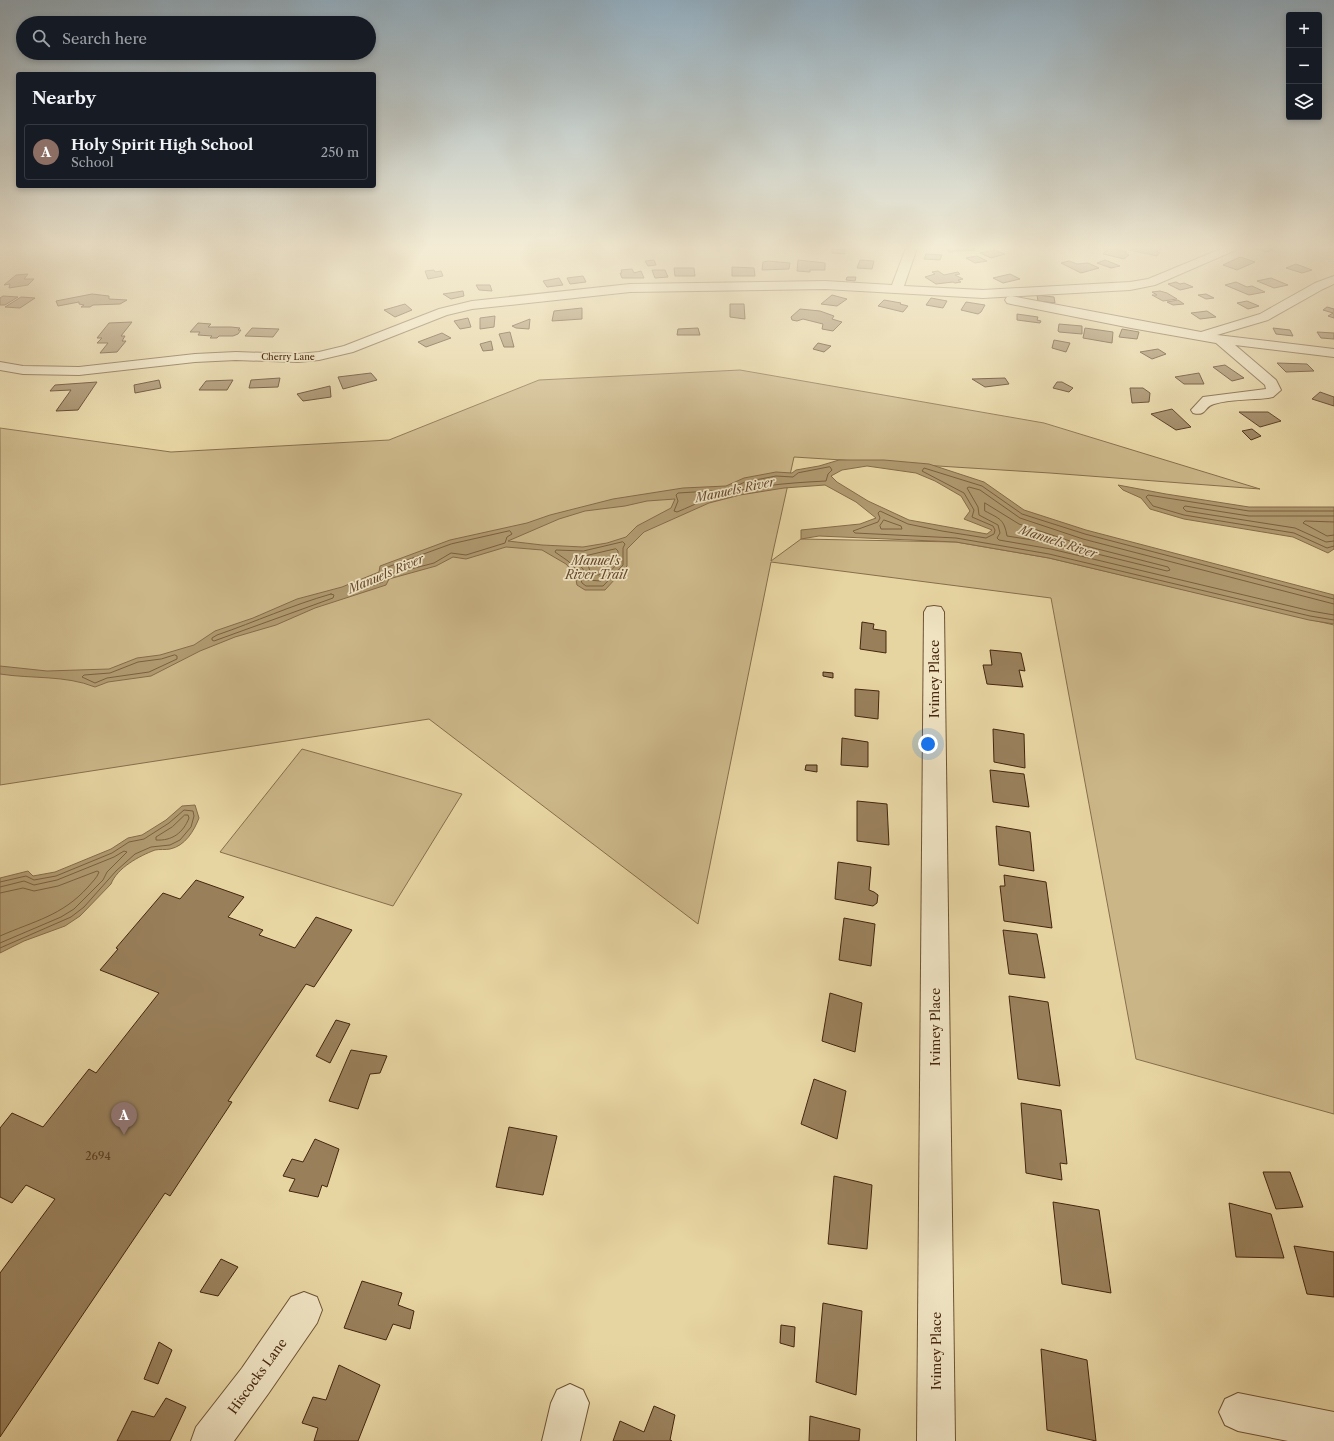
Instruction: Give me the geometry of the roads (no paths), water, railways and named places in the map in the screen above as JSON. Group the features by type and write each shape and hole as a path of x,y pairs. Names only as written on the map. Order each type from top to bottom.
{"street":[{"name":"Cherry Lane","path":"0,366 23,370 79,371 195,358 236,356 298,358 320,356 348,349 435,315"},
{"path":"1092,315 1221,340 1293,350 1334,353"},
{"path":"1199,336 1267,315"},
{"path":"1198,410 1208,400 1268,394 1274,390 1271,384 1221,340"},
{"name":"Ivimey Place","path":"934,612 936,1441"},
{"name":"Hiscocks Lane","path":"210,1441 255,1381 304,1310"},
{"path":"561,1441 570,1403"},
{"path":"1238,1412 1334,1431"}],"water":[{"name":"Manuel's River Trail","path":"839,460 884,460 929,464 984,482 1024,510 1086,530 1334,595 1334,624 1309,620 1049,558 956,542 819,536 801,539 801,530 860,524 876,518 856,502 825,485 784,488 740,495 709,503 644,532 627,549 627,566 605,590 585,590 577,585 575,574 566,564 542,550 506,547 466,559 453,557 436,566 389,579 386,585 315,608 276,625 235,637 200,651 151,676 108,682 95,687 84,683 60,679 0,674 0,666 47,671 109,669 137,658 160,655 194,645 215,631 253,618 297,599 342,587 379,572 380,566 450,540 527,523 550,515 613,499 683,488 726,486 744,478 776,472 792,473 796,470 819,466","holes":["867,466 916,473 935,481 961,496 970,511 964,519 992,530 987,534 909,520 868,501 837,482 831,476 842,470","675,499 671,508 637,526 626,537 607,543 583,547 542,545 508,541 559,519 585,511 625,506 647,501"]},
{"path":"1118,485 1249,507 1334,507 1334,549 1328,553 1293,537 1184,519 1150,509 1141,498 1123,490"},
{"path":"195,805 199,818 192,833 180,845 170,849 155,850 129,863 118,873 111,884 80,916 65,926 24,941 0,953 0,878 28,871 33,876 55,872 111,849 128,838 142,835 166,820 182,806"}],"place":[{"name":"Holy Spirit High School","path":"124,1135"}],"water label":[{"name":"Manuels River","path":"735,490"},
{"name":"Manuels River","path":"1058,542"},
{"name":"Manuels River","path":"386,574"}]}
